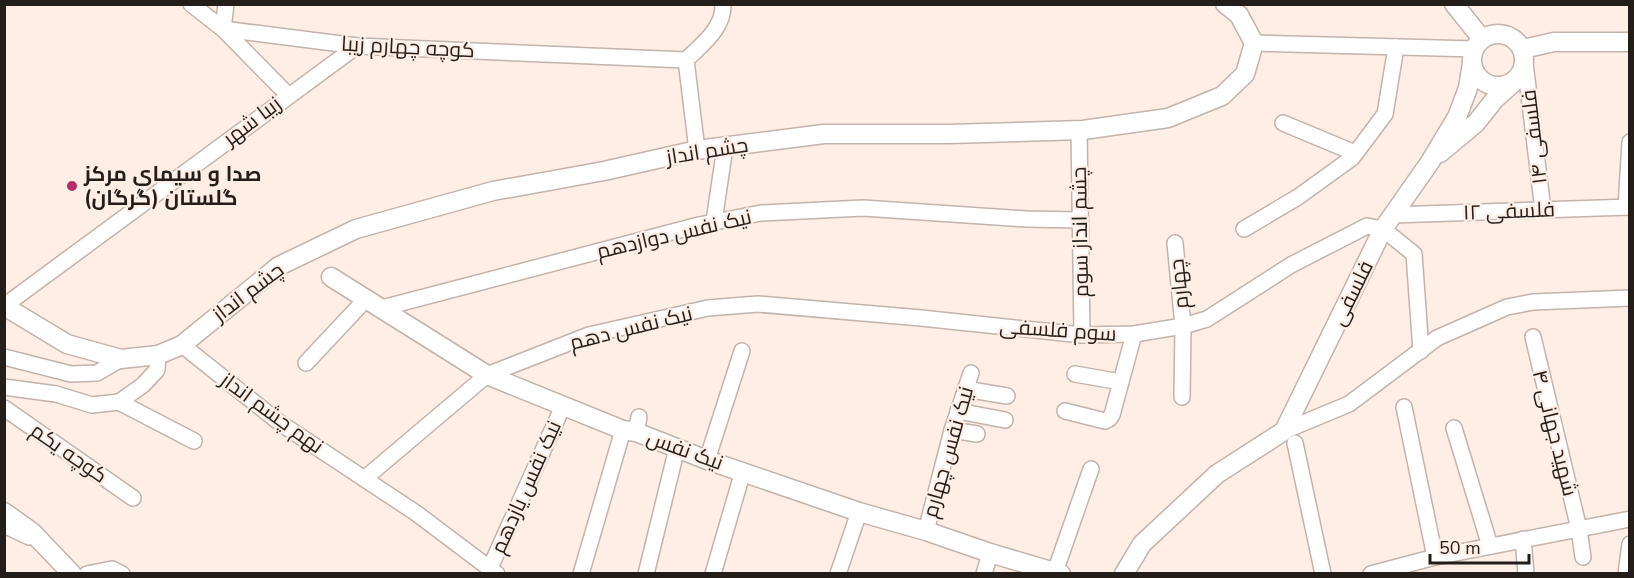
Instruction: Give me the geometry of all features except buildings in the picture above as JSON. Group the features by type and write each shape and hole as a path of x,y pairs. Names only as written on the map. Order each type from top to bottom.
{"street":[{"path":"191,4 223,29 288,95"},
{"path":"223,29 226,4"},
{"path":"698,150 686,60 714,32 723,12 723,4"},
{"path":"1225,4 1239,15 1254,43 1477,51"},
{"path":"1454,4 1477,51 1478,77 1488,84 1499,86 1516,80"},
{"name":"کوچه چهارم زیبا","path":"223,29 357,46 686,60"},
{"path":"1503,33 1515,39 1524,56 1516,80 1495,99 1476,123 1430,162 1457,117 1468,88 1477,51 1491,34 1503,33"},
{"path":"1524,56 1554,42 1629,42"},
{"name":"چشم انداز","path":"121,359 158,356 182,345 279,266 356,229 493,191 604,171 698,150 824,134 949,134 1079,130 1168,118 1222,96 1245,74 1254,43"},
{"name":"زیبا شهر","path":"4,306 357,46"},
{"path":"1244,230 1352,158 1385,114 1396,47"},
{"name":"۱۴ فلسفی","path":"1524,56 1543,210"},
{"path":"1283,123 1355,153"},
{"name":"چشم انداز سوم","path":"1079,130 1082,335"},
{"path":"1628,207 1629,142"},
{"path":"714,221 725,147"},
{"name":"فلسفی","path":"1290,437 1387,222 1430,162"},
{"name":"۱۲ فلسفی","path":"1387,222 1543,210 1628,207"},
{"name":"نیک نفس دوازدهم","path":"382,308 714,221 761,213 862,208 1027,219 1080,220"},
{"path":"1387,222 1414,254 1422,351"},
{"name":"سوم فلسفی","path":"708,308 758,304 1082,335 1134,334 1183,326 1207,318 1291,265 1367,226 1387,222"},
{"name":"چهارم","path":"1175,243 1183,326 1182,397"},
{"name":"نیک نفس","path":"331,277 487,375 563,406 632,426 707,460 859,512 926,531 990,554 1058,572"},
{"path":"306,363 367,298"},
{"path":"1124,573 1142,544 1217,474 1349,404 1437,338 1507,308 1533,302 1629,298"},
{"path":"4,306 67,344 121,359"},
{"name":"نیک نفس دهم","path":"364,479 487,375 589,334 708,308"},
{"path":"1065,411 1105,421 1109,419 1134,334"},
{"name":"۴ شهید جهانی","path":"1533,337 1579,529 1583,557"},
{"name":"نهم چشم انداز","path":"182,345 280,423 416,513 494,571"},
{"path":"707,460 742,351"},
{"path":"7,386 56,394 92,405 119,402 143,385 157,370 158,356"},
{"path":"4,357 71,374 97,373 121,359"},
{"name":"نیک نفس چهارم","path":"926,531 952,430 970,373"},
{"path":"1075,374 1121,382"},
{"path":"965,389 1007,396"},
{"path":"119,402 194,441"},
{"name":"نیک نفس یازدهم","path":"494,571 563,406"},
{"path":"1404,407 1435,557"},
{"name":"کوچه یکم","path":"4,408 133,498"},
{"path":"958,411 1005,420"},
{"path":"581,573 632,426"},
{"path":"1454,428 1490,546"},
{"path":"952,430 977,434"},
{"path":"1290,437 1323,573"},
{"path":"646,573 677,448"},
{"path":"1058,572 1091,469"},
{"path":"713,573 743,471"},
{"path":"4,512 32,532 72,573"},
{"path":"838,573 859,512"},
{"path":"1371,573 1435,557 1629,519"},
{"path":"4,525 43,543"},
{"path":"1523,539 1526,573"},
{"path":"1626,573 1629,544"},
{"path":"984,573 990,554"},
{"path":"87,573 112,569 122,573"}],"place":[{"name":"صدا و سیمای مرکز گلستان (گرگان)","path":"72,186"}]}
